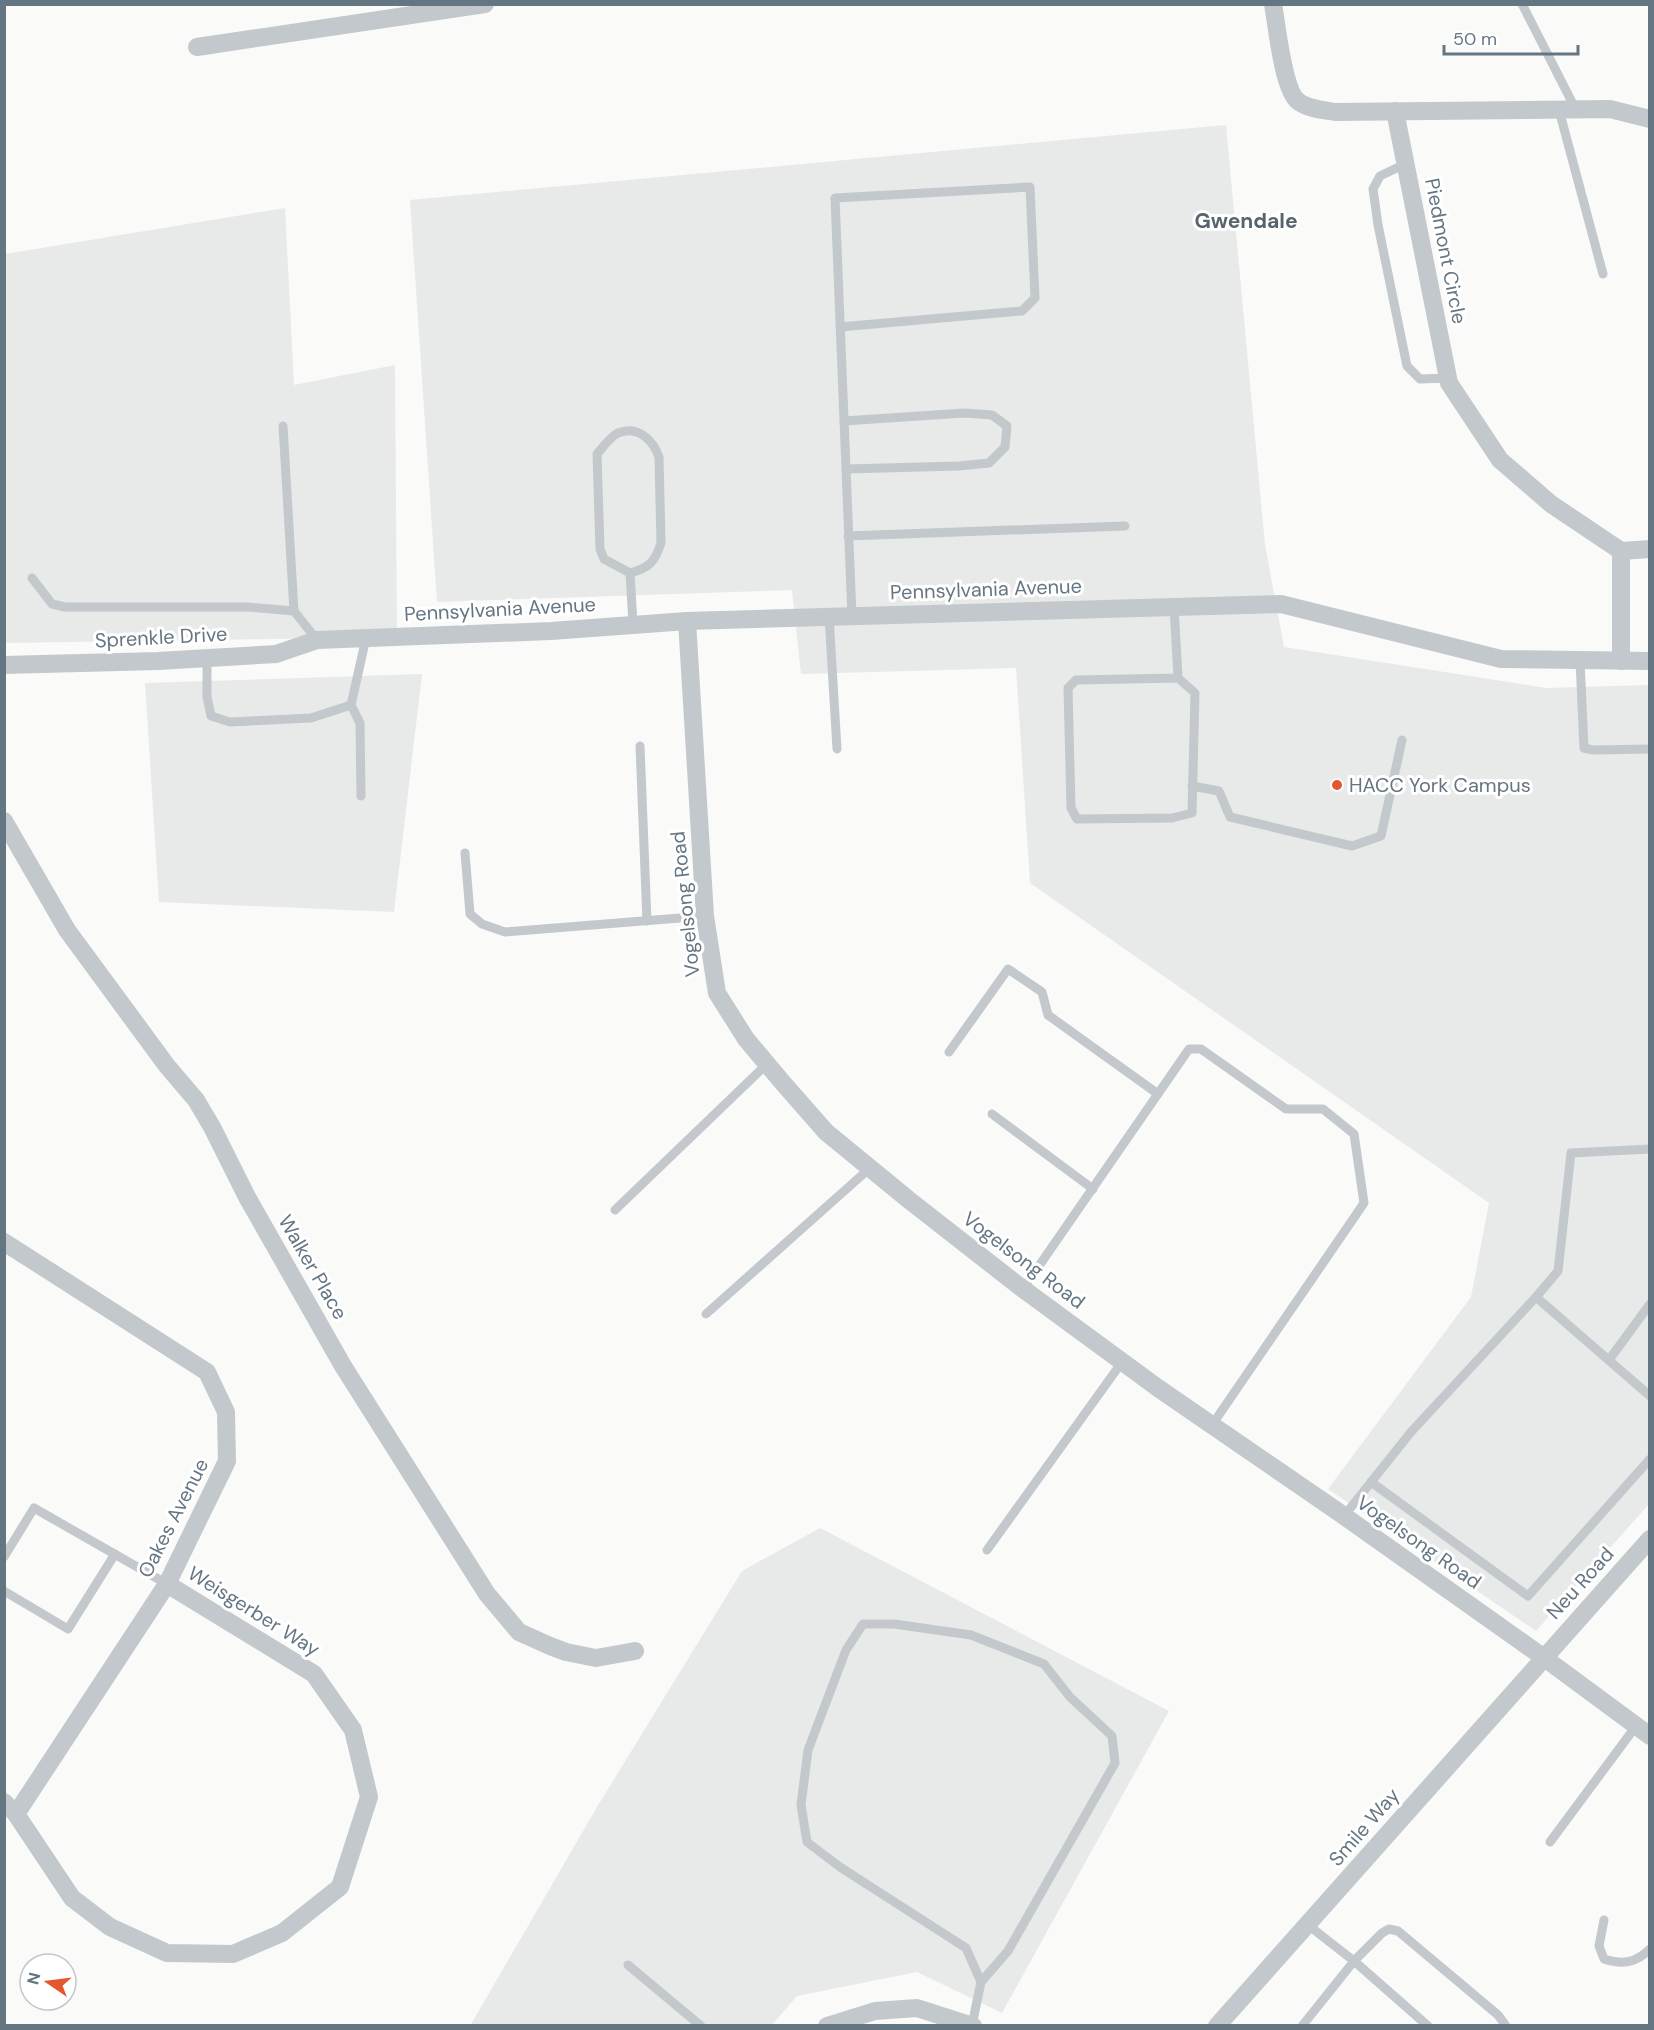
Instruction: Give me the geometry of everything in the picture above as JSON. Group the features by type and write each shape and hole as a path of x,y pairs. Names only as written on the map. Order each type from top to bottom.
{"street":[{"path":"197,47 485,4"},
{"path":"1273,4 1287,85 1298,102 1312,107 1335,112 1610,109 1650,119"},
{"name":"Piedmont Circle","path":"1395,111 1449,383 1500,460 1551,504 1621,550"},
{"path":"1621,661 1621,550 1650,549"},
{"name":"Pennsylvania Avenue","path":"317,640 551,631 687,621 1281,604 1501,659 1650,661"},
{"name":"Vogelsong Road","path":"687,621 705,916 717,993 746,1039 767,1064 826,1132 1023,1289 1122,1362 1543,1657 1642,1731"},
{"name":"Sprenkle Drive","path":"4,665 158,662 276,654 317,640"},
{"name":"Walker Place","path":"4,821 67,930 166,1066 196,1100 247,1197 343,1366 487,1594 519,1632 550,1646 596,1658 635,1651"},
{"name":"Oakes Avenue","path":"4,1242 207,1372 226,1412 227,1461 166,1584 10,1808"},
{"name":"Neu Road","path":"1543,1657 1650,1539"},
{"name":"Weisgerber Way","path":"10,1808 72,1898 110,1927 166,1953 233,1954 282,1933 340,1887 369,1797 353,1730 314,1674 166,1584"},
{"name":"Smile Way","path":"1217,2025 1308,1925 1543,1657"},
{"path":"828,2025 875,2011 917,2008 972,2025"}],"lane":[{"path":"1522,4 1567,110 1603,274"},
{"path":"1405,164 1380,176 1373,189 1378,225 1407,366 1420,379 1448,378"},
{"path":"840,327 1022,311 1035,298 1030,188 835,198 848,536 852,616"},
{"path":"844,421 964,413 992,415 1007,426 1005,447 988,463 846,469"},
{"path":"283,426 294,611 317,640"},
{"path":"632,431 644,435 655,446 659,457 662,543 657,554 645,569 630,573 604,559 600,549 597,454 618,433 632,431"},
{"path":"848,536 1125,526"},
{"path":"630,573 633,624"},
{"path":"32,578 52,604 64,608 248,607 294,611"},
{"path":"1174,606 1178,678"},
{"path":"829,616 837,749"},
{"path":"361,796 360,723 351,705 366,638"},
{"path":"207,658 207,697 211,716 220,719 230,722 310,718 351,705"},
{"path":"1580,661 1584,748 1650,750"},
{"path":"1178,678 1195,693 1192,813 1172,818 1077,819 1071,808 1068,688 1076,681 1178,678"},
{"path":"1192,786 1219,791 1230,817 1352,846 1381,836 1402,740"},
{"path":"640,746 647,921"},
{"path":"465,853 470,914 482,924 505,932 705,916"},
{"path":"949,1052 1008,969 1042,992 1048,1015 1158,1094"},
{"path":"1023,1289 1189,1049 1201,1049 1286,1109 1323,1109 1354,1134 1364,1203 1212,1425"},
{"path":"615,1210 767,1064"},
{"path":"992,1114 1092,1189"},
{"path":"1344,1516 1411,1432 1558,1271 1571,1153 1650,1149"},
{"path":"706,1314 870,1168"},
{"path":"1536,1297 1650,1396"},
{"path":"1609,1360 1650,1304"},
{"path":"987,1550 1122,1362"},
{"path":"1371,1482 1528,1596 1650,1459"},
{"path":"4,1557 34,1508 166,1584"},
{"path":"4,1591 69,1629 115,1554"},
{"path":"972,2025 981,1982 1008,1951 1115,1763 1112,1736 1070,1697 1044,1664 971,1635 894,1624 863,1624 846,1650 808,1750 801,1804 807,1842 840,1867 966,1948 981,1982"},
{"path":"1550,1842 1642,1731"},
{"path":"1604,1920 1599,1946 1604,1959 1628,1963 1641,1958 1650,1949"},
{"path":"1308,1925 1428,2025"},
{"path":"1302,2025 1354,1961 1389,1929 1398,1931 1498,2014 1506,2025"},
{"path":"628,1965 701,2025"}],"shaded area":[{"name":"HACC York Campus","path":"1226,125 1265,545 1284,647 1546,688 1649,685 1649,1504 1536,1631 1328,1489 1471,1297 1489,1203 1030,883 1016,668 801,674 792,590 437,602 410,200"},
{"path":"285,208 294,385 395,365 397,637 5,643 5,254"},
{"path":"422,674 394,912 159,902 145,683"},
{"path":"820,1528 1169,1711 1002,2013 917,1972 797,1996 772,2025 470,2026 597,1807 742,1571"}],"place":[{"name":"HACC York Campus","path":"1337,785"}],"district":[{"name":"Gwendale","path":"1246,221"}]}
